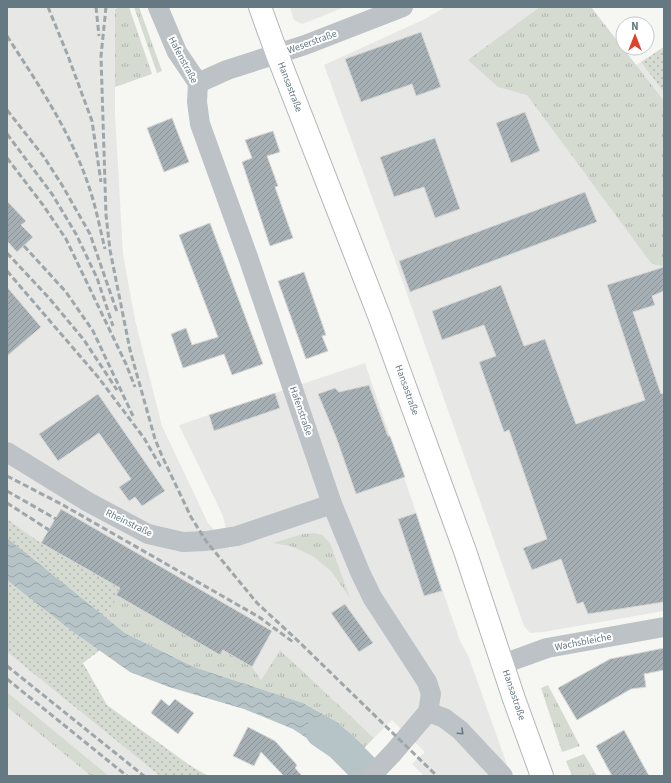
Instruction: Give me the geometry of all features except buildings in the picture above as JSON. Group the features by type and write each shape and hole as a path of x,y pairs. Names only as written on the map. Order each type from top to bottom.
{"main road":[{"name":"Hansastraße","path":"260,7 380,318 465,551 514,699 542,776"}],"street":[{"name":"Hafenstraße","path":"158,7 177,52 198,83 197,102 200,124 248,257 332,504 372,597 427,682 431,694 428,712"},
{"name":"Weserstraße","path":"198,83 227,70 277,54 403,7"},
{"name":"Rheinstraße","path":"7,452 88,502 148,534 183,542 206,542 237,536 332,504"},
{"name":"Wachsbleiche","path":"503,664 546,648 664,627"},
{"path":"370,776 388,759 428,712 444,718 460,730 503,776"}],"shaded area":[{"path":"7,7 115,7 115,114 123,254 135,320 162,426 208,523 231,550 223,516 179,425 365,363 460,641 468,655 511,776 424,776 412,764 425,752 392,720 374,738 280,650 261,680 251,667 223,650 220,655 116,595 120,589 41,543 7,519"},
{"path":"290,7 345,7 302,24 294,20"},
{"path":"445,7 591,7 615,38 615,56 629,56 636,65 650,56 655,56 655,53 664,47 664,611 543,632 530,633 524,626 395,260 324,65 425,19"},
{"path":"7,652 160,776 109,776 7,692"},
{"path":"7,707 91,776 7,776"}],"green space":[{"path":"120,7 129,7 152,74 115,87 115,9"},
{"path":"134,7 139,7 162,71 157,73"},
{"path":"540,7 591,7 615,38 615,56 629,56 664,101 664,267 651,263 527,95 498,87 468,60"},
{"path":"664,47 664,92 641,62 650,56 655,56 655,53"},
{"path":"7,519 41,543 120,588 107,619 99,651 83,663 107,705 188,764 208,776 160,776 7,652"},
{"path":"314,533 322,535 330,543 350,598 331,571 314,557 294,547 273,543 303,534"},
{"path":"116,595 220,655 223,650 252,667 261,680 280,650 374,738 365,747 337,722 303,703 194,667 125,633 107,619"},
{"path":"548,685 580,746 562,752 541,688"},
{"path":"7,692 109,776 91,776 7,707"},
{"path":"584,754 597,776 572,776 566,761"}],"water":[{"path":"7,538 125,633 194,667 303,703 337,722 365,747 342,768 323,749 293,729 244,709 169,687 130,672 72,631 7,580"}],"waterway":[{"path":"321,732 340,745 371,776"}],"railway":[{"path":"48,7 92,121 101,182"},
{"path":"96,7 99,36"},
{"path":"106,7 101,56 106,215 110,250 130,350 155,439 162,456 191,517 206,541 257,603 437,776"},
{"path":"7,36 53,109 73,147 82,167 96,210 105,249"},
{"path":"7,110 44,157 90,234 117,312"},
{"path":"7,134 52,194 76,234 97,278 113,326"},
{"path":"7,158 43,205 66,239 126,364 135,387"},
{"path":"24,246 66,292 93,331 133,416"},
{"path":"7,253 49,298 84,340 117,390"},
{"path":"7,271 98,377 144,438 162,469"},
{"path":"7,476 63,505 259,617 293,642"},
{"path":"7,491 56,519"},
{"path":"7,503 49,530"},
{"path":"7,666 144,776"},
{"path":"7,679 127,776"}]}
